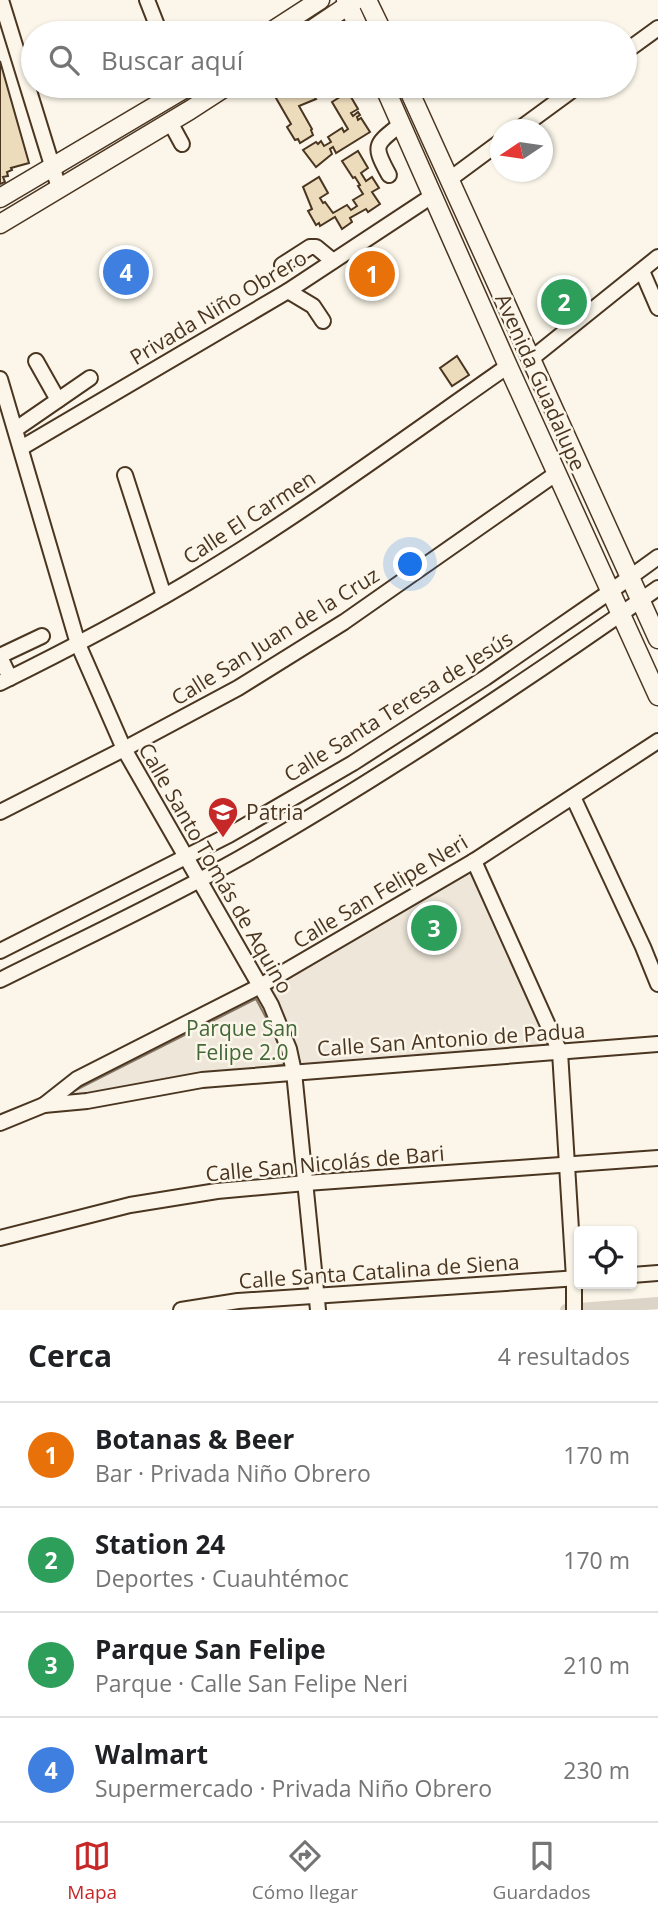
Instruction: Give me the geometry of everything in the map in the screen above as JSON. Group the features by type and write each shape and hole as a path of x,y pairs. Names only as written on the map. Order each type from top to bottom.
{"main road":[{"path":"288,21 320,0"},
{"path":"367,0 377,21"},
{"path":"324,21 351,2 357,21"},
{"path":"0,198 165,98"},
{"path":"0,224 208,98"},
{"name":"Avenida Guadalupe","path":"389,98 658,696"},
{"name":"Avenida Guadalupe","path":"413,98 658,639"}],"street":[{"path":"1,0 21,64"},
{"path":"147,0 155,21"},
{"path":"637,43 658,28"},
{"path":"32,98 59,188"},
{"path":"186,98 190,110"},
{"path":"533,119 562,98"},
{"path":"170,122 182,144"},
{"path":"389,174 378,156 377,149 401,124"},
{"path":"450,179 490,149"},
{"name":"Privada Niño Obrero","path":"21,448 288,290 432,196"},
{"path":"282,265 310,247 316,247 333,261"},
{"path":"531,359 658,257"},
{"path":"642,271 658,308"},
{"path":"288,290 313,306 323,321"},
{"path":"36,361 58,400"},
{"name":"Calle El Carmen","path":"5,681 164,596 298,512 508,366"},
{"path":"16,429 90,378"},
{"name":"Calle Santo Tomás de Aquino","path":"0,379 78,644 124,749 282,1028 294,1072 318,1303"},
{"name":"Calle San Juan de la Cruz","path":"0,812 238,688 344,622 557,472"},
{"path":"125,475 164,596"},
{"name":"Calle Santa Teresa de Jesús","path":"0,951 229,835 353,763 485,678 658,556"},
{"path":"0,980 240,858 365,784 658,588"},
{"path":"5,681 1,659 4,654 42,636"},
{"name":"Calle San Felipe Neri","path":"44,1105 76,1079 260,986 474,861 658,741"},
{"path":"573,797 658,984"},
{"path":"474,861 559,1052 574,1247"},
{"name":"Calle San Antonio de Padua","path":"0,1123 44,1105 87,1101 202,1080 658,1044"},
{"name":"Calle San Nicolás de Bari","path":"0,1238 130,1205 217,1191 658,1158"},
{"path":"637,1275 658,1273"},
{"name":"Calle Santa Catalina de Siena","path":"181,1310 238,1301 318,1303 574,1278"}],"green space":[{"path":"472,868 557,1050 295,1067 265,988"},
{"name":"Parque San Felipe 2.0","path":"256,999 287,1064 58,1099"}],"building":[{"path":"0,61 29,163 11,168 12,170 7,172 8,176 3,177 5,182 0,184"},
{"path":"276,98 315,98 299,106 313,135 300,143 287,127 291,124"},
{"path":"338,98 352,98 358,109 351,113 353,116 358,112 358,120 361,118 370,132 336,153 333,147 330,149 332,154 316,167 303,150 321,141 324,146 331,142 328,137 342,128 344,132 348,129 332,102"},
{"path":"358,151 368,168 361,173 366,181 372,177 379,188 372,192 380,204 368,212 366,209 350,218 352,222 342,229 335,217 320,226 319,223 316,225 308,211 312,209 303,187 319,177 328,193 320,198 323,203 325,202 333,213 347,205 351,210 357,206 353,200 363,194 355,177 353,178 342,161"},
{"path":"457,356 469,375 452,386 440,368"}],"waterway":[{"path":"566,1310 658,1303"}],"place":[{"name":"Walmart","path":"126,272"},
{"name":"Botanas & Beer","path":"372,274"},
{"name":"Station 24","path":"564,302"},
{"name":"Patria","path":"223,839"},
{"name":"Parque San Felipe","path":"434,928"}]}
